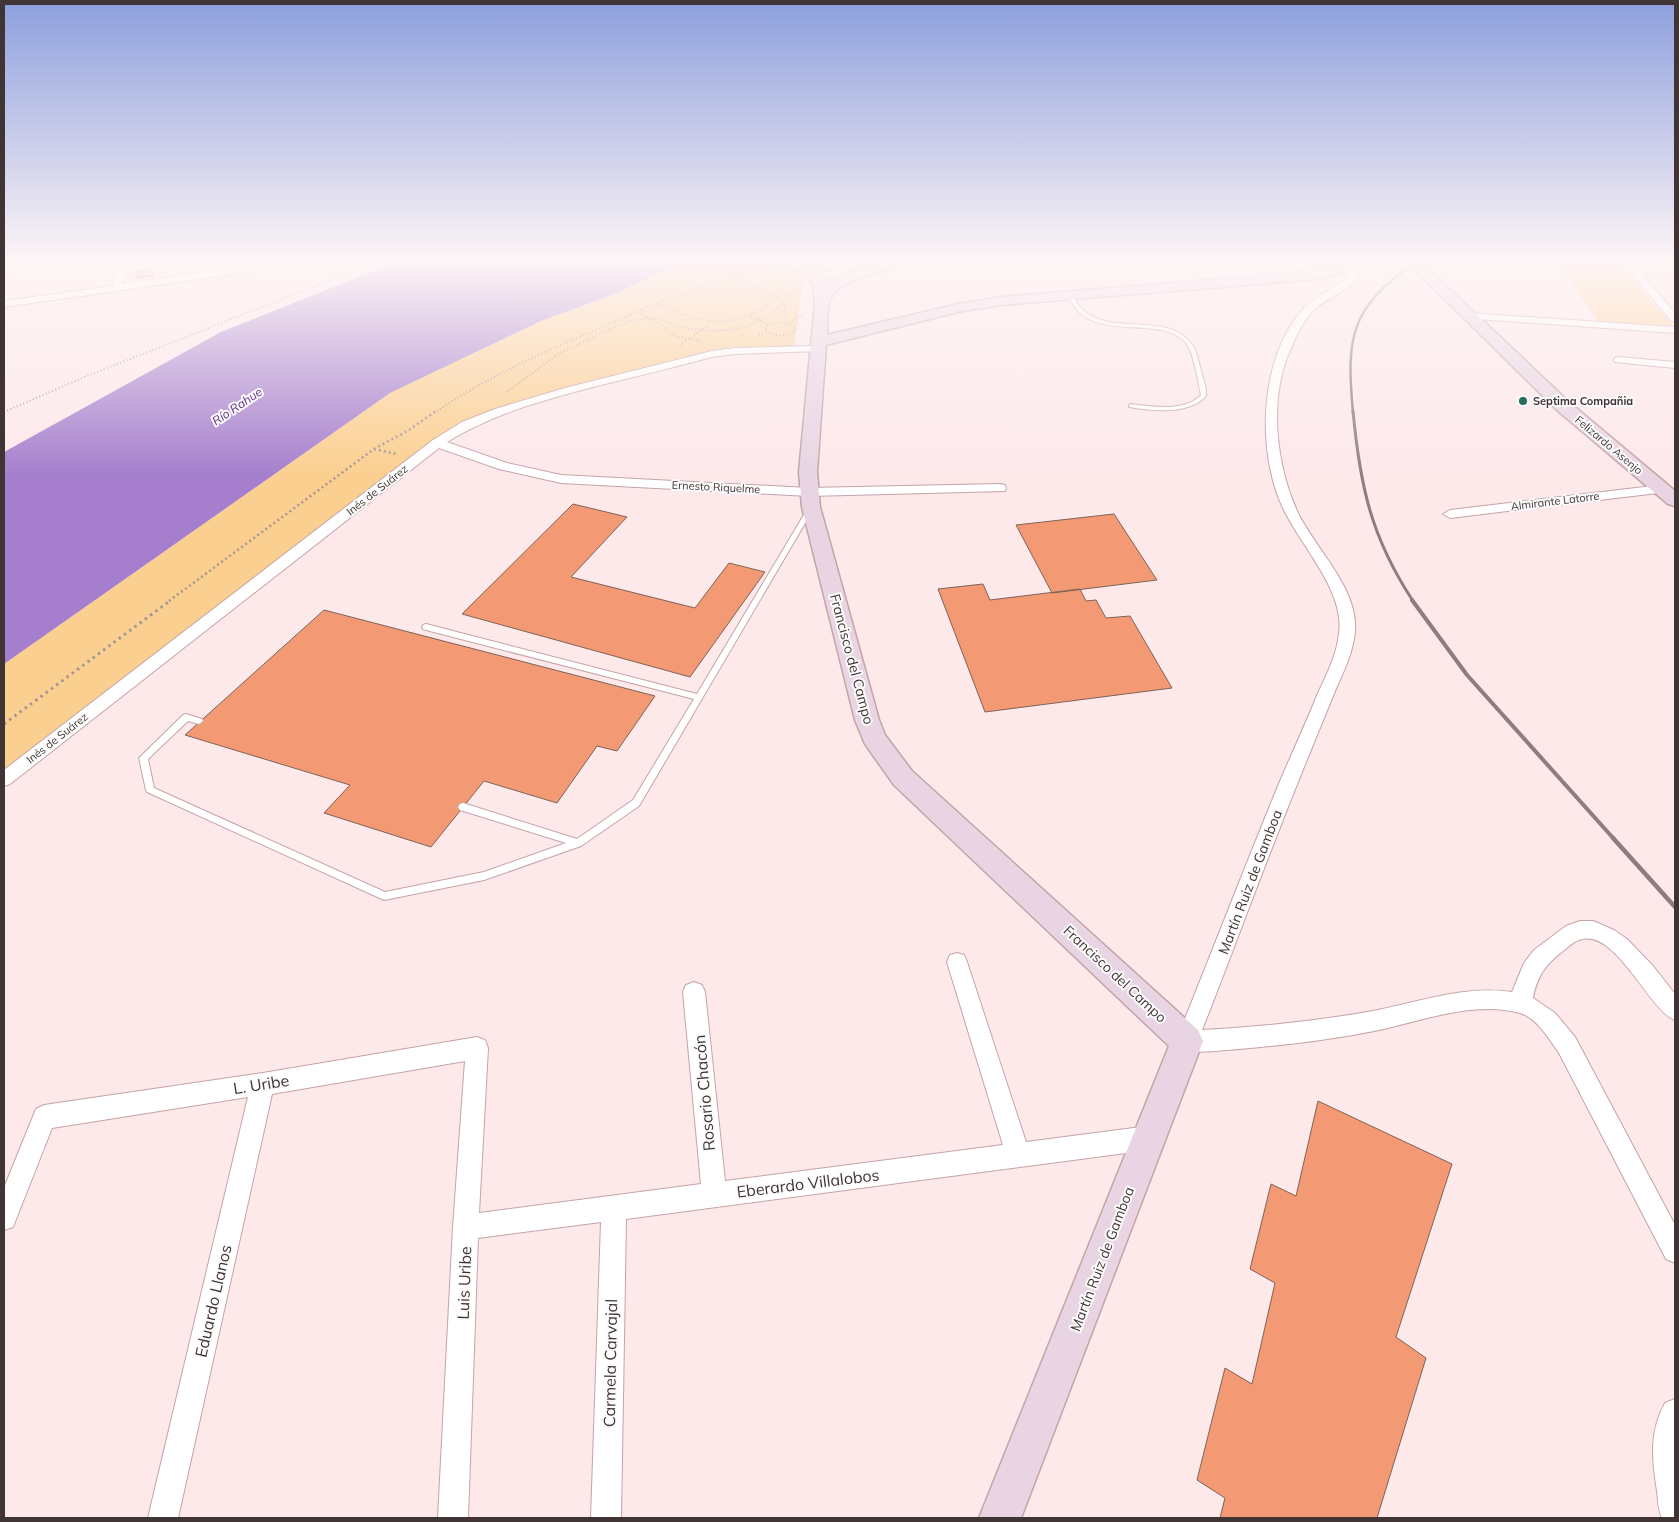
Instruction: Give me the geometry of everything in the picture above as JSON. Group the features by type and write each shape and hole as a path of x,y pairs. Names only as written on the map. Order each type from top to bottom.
{"street":[{"name":"Francisco del Campo","path":"817,334 818,345 808,472 810,499 867,720 874,738 903,778 1187,1041"},
{"path":"818,345 861,334"},
{"name":"Martín Ruiz de Gamboa","path":"1000,1518 1292,775 1340,661 1347,636 1348,620 1342,597 1292,514 1286,501 1274,457 1272,410 1276,374 1283,352 1293,334"},
{"name":"Felizardo Asenjo","path":"1486,334 1563,406 1675,500"},
{"name":"Inés de Suárez","path":"4,779 437,443 466,425 499,411 568,390 712,354 818,345"},
{"path":"1619,360 1675,365"},
{"name":"Ernesto Riquelme","path":"437,443 503,466 561,479 810,499 1000,488"},
{"name":"Almirante Latorre","path":"1450,514 1661,489"},
{"path":"1520,1003 1527,975 1538,960 1566,937 1580,930 1588,930 1607,936 1625,948 1675,1010"},
{"path":"957,962 1018,1156"},
{"name":"Rosario Chacón","path":"694,992 714,1195"},
{"path":"1187,1041 1215,1040 1335,1027 1375,1021 1455,1002 1520,1003 1538,1012 1568,1045 1675,1250"},
{"name":"L. Uribe","path":"4,1218 44,1117 264,1084 477,1048"},
{"name":"Luis Uribe","path":"453,1518 466,1227 477,1048"},
{"name":"Eduardo Llanos","path":"163,1518 264,1084"},
{"name":"Eberardo Villalobos","path":"466,1227 1149,1138"},
{"name":"Carmela Carvajal","path":"606,1518 614,1208"},
{"path":"1675,1414 1667,1429 1666,1447 1675,1514"}],"lane":[{"path":"1131,406 1177,407 1193,404 1202,399 1204,395 1190,345 1181,336 1176,334"},
{"path":"199,722 186,718 143,758 150,790 384,896 484,876 578,843 636,803 699,697 810,499"},
{"path":"426,627 699,697"},
{"path":"463,807 578,843"}],"path":[{"path":"4,412 87,376 193,334"},
{"path":"506,393 555,355 600,334"},
{"path":"690,339 697,334"},
{"path":"771,334 783,336 788,334"},
{"path":"374,449 405,456"}],"shaded area":[{"path":"514,334 796,334 794,347 713,351 571,387 506,406 433,443 4,773 4,664 390,393"}],"water":[{"name":"Río Rahue","path":"217,334 514,334 390,393 4,664 4,452"}],"building":[{"path":"573,504 627,517 571,577 695,608 729,563 765,572 690,677 462,614"},
{"path":"1114,514 1157,580 1052,593 1016,525"},
{"path":"983,584 990,600 1080,589 1086,601 1096,600 1106,618 1130,616 1172,688 985,712 938,589"},
{"path":"324,610 655,696 617,751 597,746 557,803 484,781 431,847 324,813 350,785 185,735"},
{"path":"1318,1101 1452,1164 1396,1337 1426,1358 1377,1518 1220,1518 1225,1498 1197,1480 1225,1368 1252,1384 1275,1283 1250,1269 1271,1184 1296,1196"}],"railway":[{"path":"1353,413 1351,364 1352,344 1355,334"},
{"path":"1353,411 1359,463 1377,533 1399,578 1413,601"},
{"path":"1412,600 1467,675 1614,839"},
{"path":"1613,838 1675,907"}],"place":[{"name":"Septima Compañia","path":"1523,401"}]}
